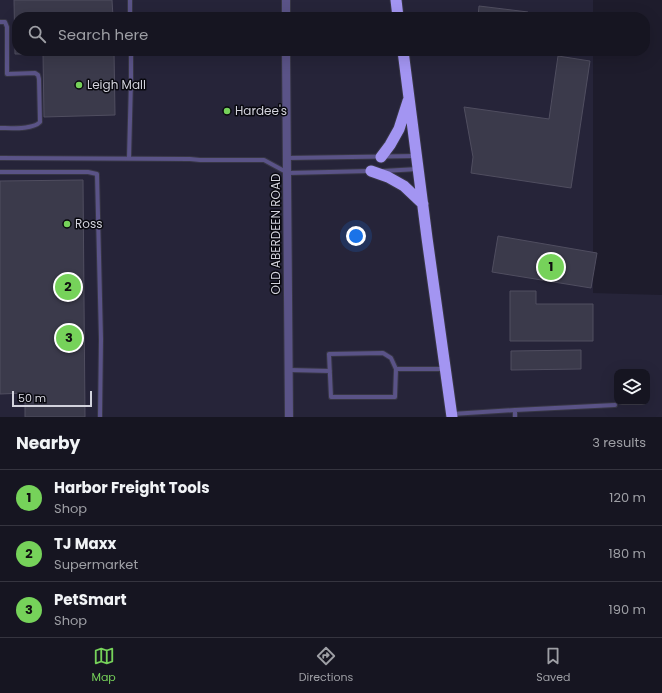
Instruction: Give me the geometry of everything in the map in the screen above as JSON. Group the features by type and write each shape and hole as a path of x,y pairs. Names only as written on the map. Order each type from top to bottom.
{"highway":[{"path":"396,0 397,12"},
{"path":"404,56 452,415"},
{"path":"381,157 399,129 409,98"},
{"path":"371,171 388,177 404,186 423,204"}],"street":[{"path":"286,0 286,12"},
{"name":"OLD ABERDEEN ROAD","path":"286,56 289,417"}],"lane":[{"path":"130,0 130,12"},
{"path":"0,22 5,22 6,27 7,74 35,74 38,75 40,79 40,122 38,125 29,127 0,128"},
{"path":"129,158 131,56"},
{"path":"288,158 416,156"},
{"path":"0,158 264,160 288,173 418,169"},
{"path":"0,172 88,172 97,174 101,354 100,417"},
{"path":"383,353 391,358 396,369 395,397 331,397 330,354 383,353"},
{"path":"396,369 446,369"},
{"path":"288,370 330,371"},
{"path":"452,415 615,405"},
{"path":"515,410 515,417"}],"shaded area":[{"path":"0,0 593,0 593,12 12,12 12,56 593,56 593,293 662,295 662,417 0,417"}],"building":[{"name":"Leigh Mall","path":"14,0 112,0 113,12 14,12"},
{"path":"479,6 528,12 478,12"},
{"name":"Leigh Mall","path":"43,56 114,56 115,115 44,117"},
{"path":"558,56 590,61 571,188 471,173 473,157 464,107 549,119"},
{"path":"83,180 85,417 25,417 25,393 0,394 0,181"},
{"path":"498,236 597,253 591,288 492,272"},
{"path":"510,291 536,291 536,304 593,304 593,341 510,341"},
{"path":"581,350 581,369 511,370 511,351"}],"place":[{"name":"Leigh Mall","path":"79,85"},
{"name":"Hardee's","path":"227,111"},
{"name":"Ross","path":"67,224"},
{"name":"Harbor Freight Tools","path":"551,267"},
{"name":"TJ Maxx","path":"68,287"},
{"name":"PetSmart","path":"69,338"}]}
